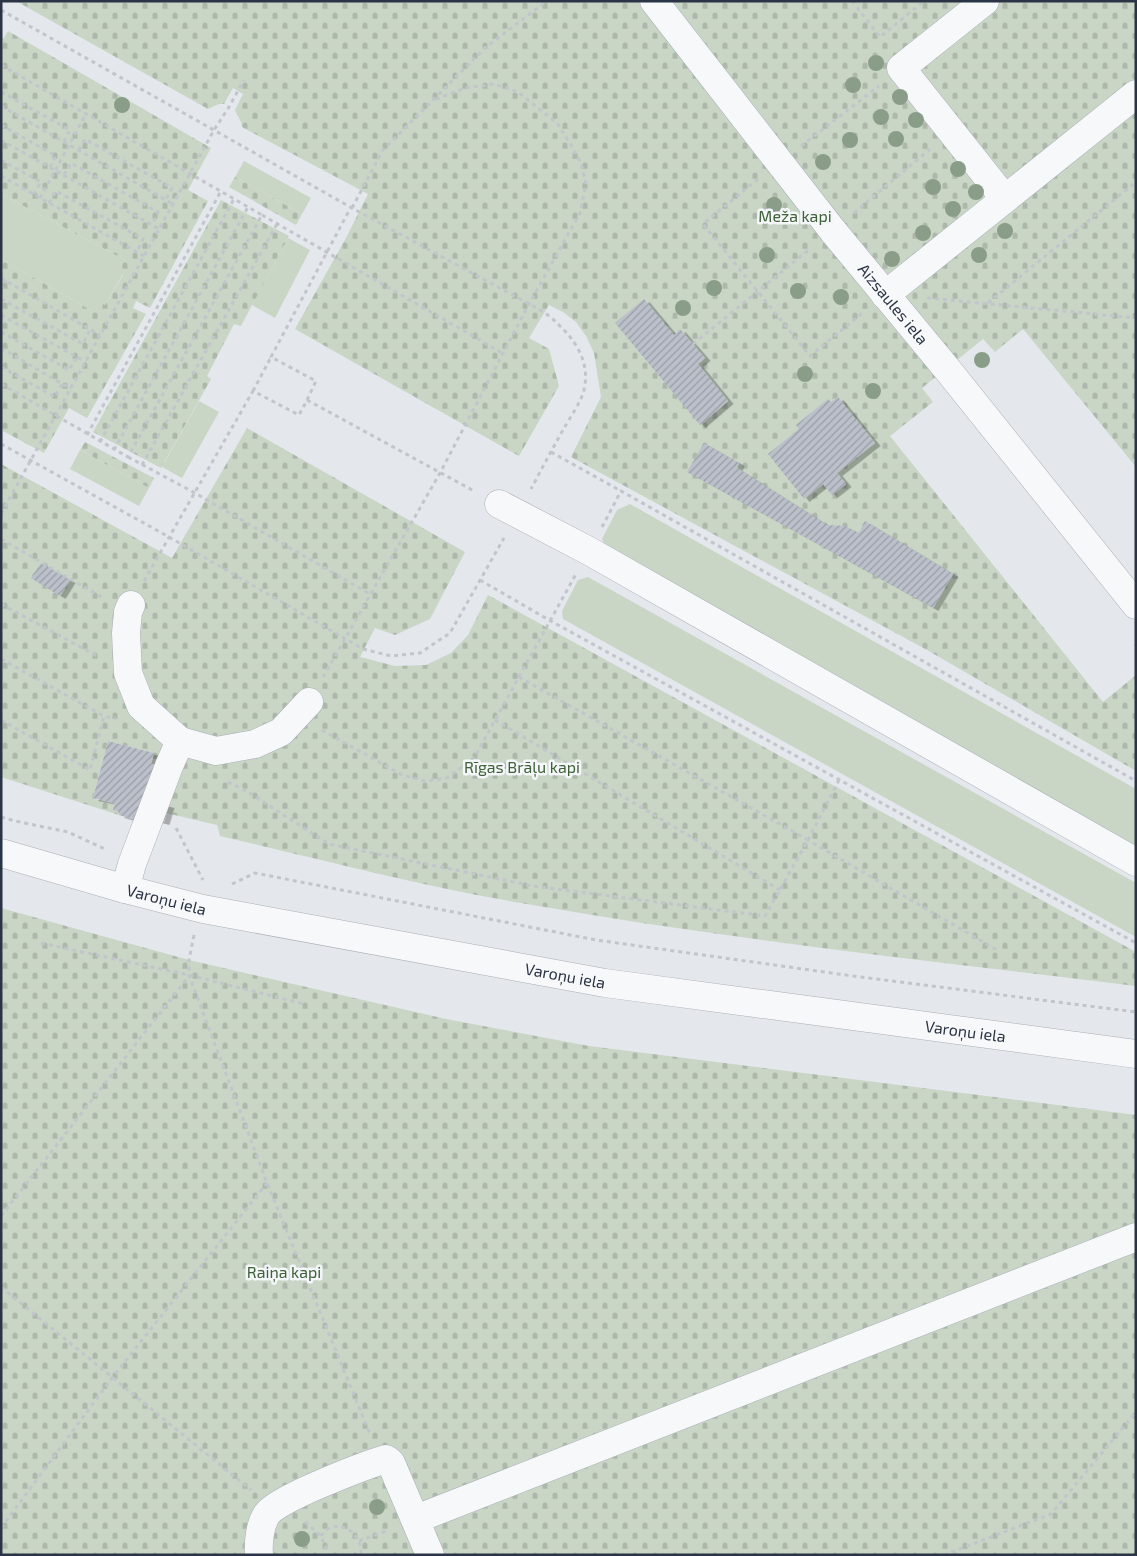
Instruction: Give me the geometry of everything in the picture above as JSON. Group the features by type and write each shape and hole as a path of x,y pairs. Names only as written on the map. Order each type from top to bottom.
{"street":[{"name":"Aizsaules iela","path":"654,1 833,231 947,369 1136,605"},
{"path":"985,1 902,68 1005,199"},
{"path":"885,295 1136,94"},
{"path":"498,503 589,551 1136,862"},
{"path":"133,601 126,633 128,673 141,706 180,741 216,751 255,744 282,732 308,701"},
{"path":"128,876 180,741"},
{"name":"Varoņu iela","path":"1,854 128,876 203,909 605,983 1136,1054"},
{"path":"416,1520 1136,1237"},
{"path":"259,1555 258,1544 266,1514 273,1507 292,1496 381,1461 388,1460 391,1463 430,1555"}],"path":[{"path":"1,540 133,601 253,391 383,150 486,47 547,1"},
{"path":"852,1 880,36 924,1"},
{"path":"1,10 352,208 544,312 569,334 579,350 585,372 584,391 551,452 498,503 480,580 450,633 420,653 391,656 363,650 169,537 1,444"},
{"path":"1,66 504,354"},
{"path":"1,514 214,130 244,80"},
{"path":"434,100 465,88 494,84 518,92 556,122 571,145 580,164 586,184 580,213 529,304 440,473 308,701 402,775 426,780 447,778 474,758 621,491"},
{"path":"1,92 70,130 64,141"},
{"path":"1,106 173,204"},
{"path":"40,198 86,114"},
{"path":"1,125 56,156 50,167"},
{"path":"79,150 85,139 172,188 166,199"},
{"path":"1,140 159,229"},
{"path":"1,160 41,182 34,194"},
{"path":"64,175 71,163 158,212 152,225"},
{"path":"1,176 144,256"},
{"path":"988,303 1136,182"},
{"path":"49,203 56,191 143,240 137,252"},
{"path":"87,435 221,191"},
{"path":"100,442 234,199"},
{"path":"114,450 248,207"},
{"path":"128,457 262,215"},
{"path":"142,465 277,224"},
{"path":"1,278 100,335"},
{"path":"1,290 6,280"},
{"path":"885,295 1136,318"},
{"path":"1,299 83,344 90,329"},
{"path":"693,344 744,302"},
{"path":"1,314 86,362"},
{"path":"1,332 69,370 77,358"},
{"path":"1,348 71,389"},
{"path":"253,391 298,415 307,400 316,381 271,357"},
{"path":"1,367 55,397 62,384"},
{"path":"1,384 87,435 195,493 370,594"},
{"path":"307,400 498,503"},
{"path":"551,452 1136,781"},
{"path":"480,580 1136,944"},
{"path":"1,604 128,673"},
{"path":"1,659 104,716 123,721 141,706"},
{"path":"519,677 808,840 997,950"},
{"path":"1,720 90,770 104,716"},
{"path":"495,720 780,890"},
{"path":"228,782 248,792 329,844 532,886 765,916 839,780"},
{"path":"156,803 162,812 171,819 206,884 197,882"},
{"path":"1,817 68,832 128,876"},
{"path":"230,885 255,874 596,940 853,976 1136,1012"},
{"path":"203,909 193,940 189,960 189,975 267,1183 381,1461"},
{"path":"41,943 189,975 304,1004"},
{"path":"1,1216 189,975"},
{"path":"1,1528 112,1378 267,1183"},
{"path":"1,1287 273,1507 304,1522 321,1536 329,1555"},
{"path":"944,1555 1051,1514 1136,1412"},
{"path":"321,1536 328,1528 342,1527 348,1529 359,1541 361,1555"},
{"path":"359,1541 375,1535"}],"green space":[{"name":"Meža kapi","path":"16,1 1136,1 1136,467 1023,329 995,352 983,339 922,388 933,402 890,436 1103,702 1136,675 1136,771 927,650 571,457 601,397 594,353 586,336 576,322 563,312 549,305 529,338 549,349 559,386 519,456 295,329 347,236 368,194 242,127 235,110 243,94 233,88 224,104 208,109"},
{"path":"8,31 211,148 188,190 208,201 150,308 136,301 133,308 146,314 87,418 69,408 44,453 1,430 1,259 94,312 100,303 105,305 123,275 118,271 125,260 1,194 1,37 4,38"},
{"path":"244,161 311,198 302,214 235,177"},
{"path":"235,177 302,214 296,225 229,187"},
{"path":"1,194 125,260 123,274 105,305 94,312 1,259"},
{"path":"221,200 289,236 241,326 234,324 207,376 211,379 161,468 93,432"},
{"path":"288,238 310,250 275,318 252,305"},
{"path":"199,401 219,412 182,478 162,467"},
{"name":"Rīgas Brāļu kapi","path":"247,428 465,552 430,619 395,635 375,628 360,657 395,666 426,665 451,653 468,635 488,595 1136,952 1136,986 828,949 674,928 445,889 370,872 220,836 217,825 166,813 145,799 154,765 151,764 154,753 108,741 93,798 115,805 120,812 119,815 1,777 1,464 172,558"},
{"path":"85,442 154,478 149,488 80,450"},
{"path":"80,450 149,488 139,506 70,469"},
{"path":"630,504 1136,789 1136,846 606,549 602,539 617,510"},
{"path":"588,577 1136,883 1136,937 563,619 562,611 578,580"},
{"name":"Raiņa kapi","path":"1,908 189,960 446,1019 589,1046 1136,1115 1136,1555 1,1555"}],"building":[{"path":"644,299 674,335 680,329 705,358 698,364 728,401 700,425 615,323"},
{"path":"838,397 875,443 837,473 846,484 832,495 823,484 804,499 768,454 799,429 796,425 828,399 831,402"},
{"path":"704,443 739,463 737,468 827,525 845,526 859,533 865,521 953,574 933,608 687,472"},
{"path":"41,563 70,580 60,596 31,578"},
{"path":"108,741 154,753 151,764 154,764 145,799 169,805 164,822 134,814 133,819 119,815 120,812 113,810 115,803 93,798"}]}
